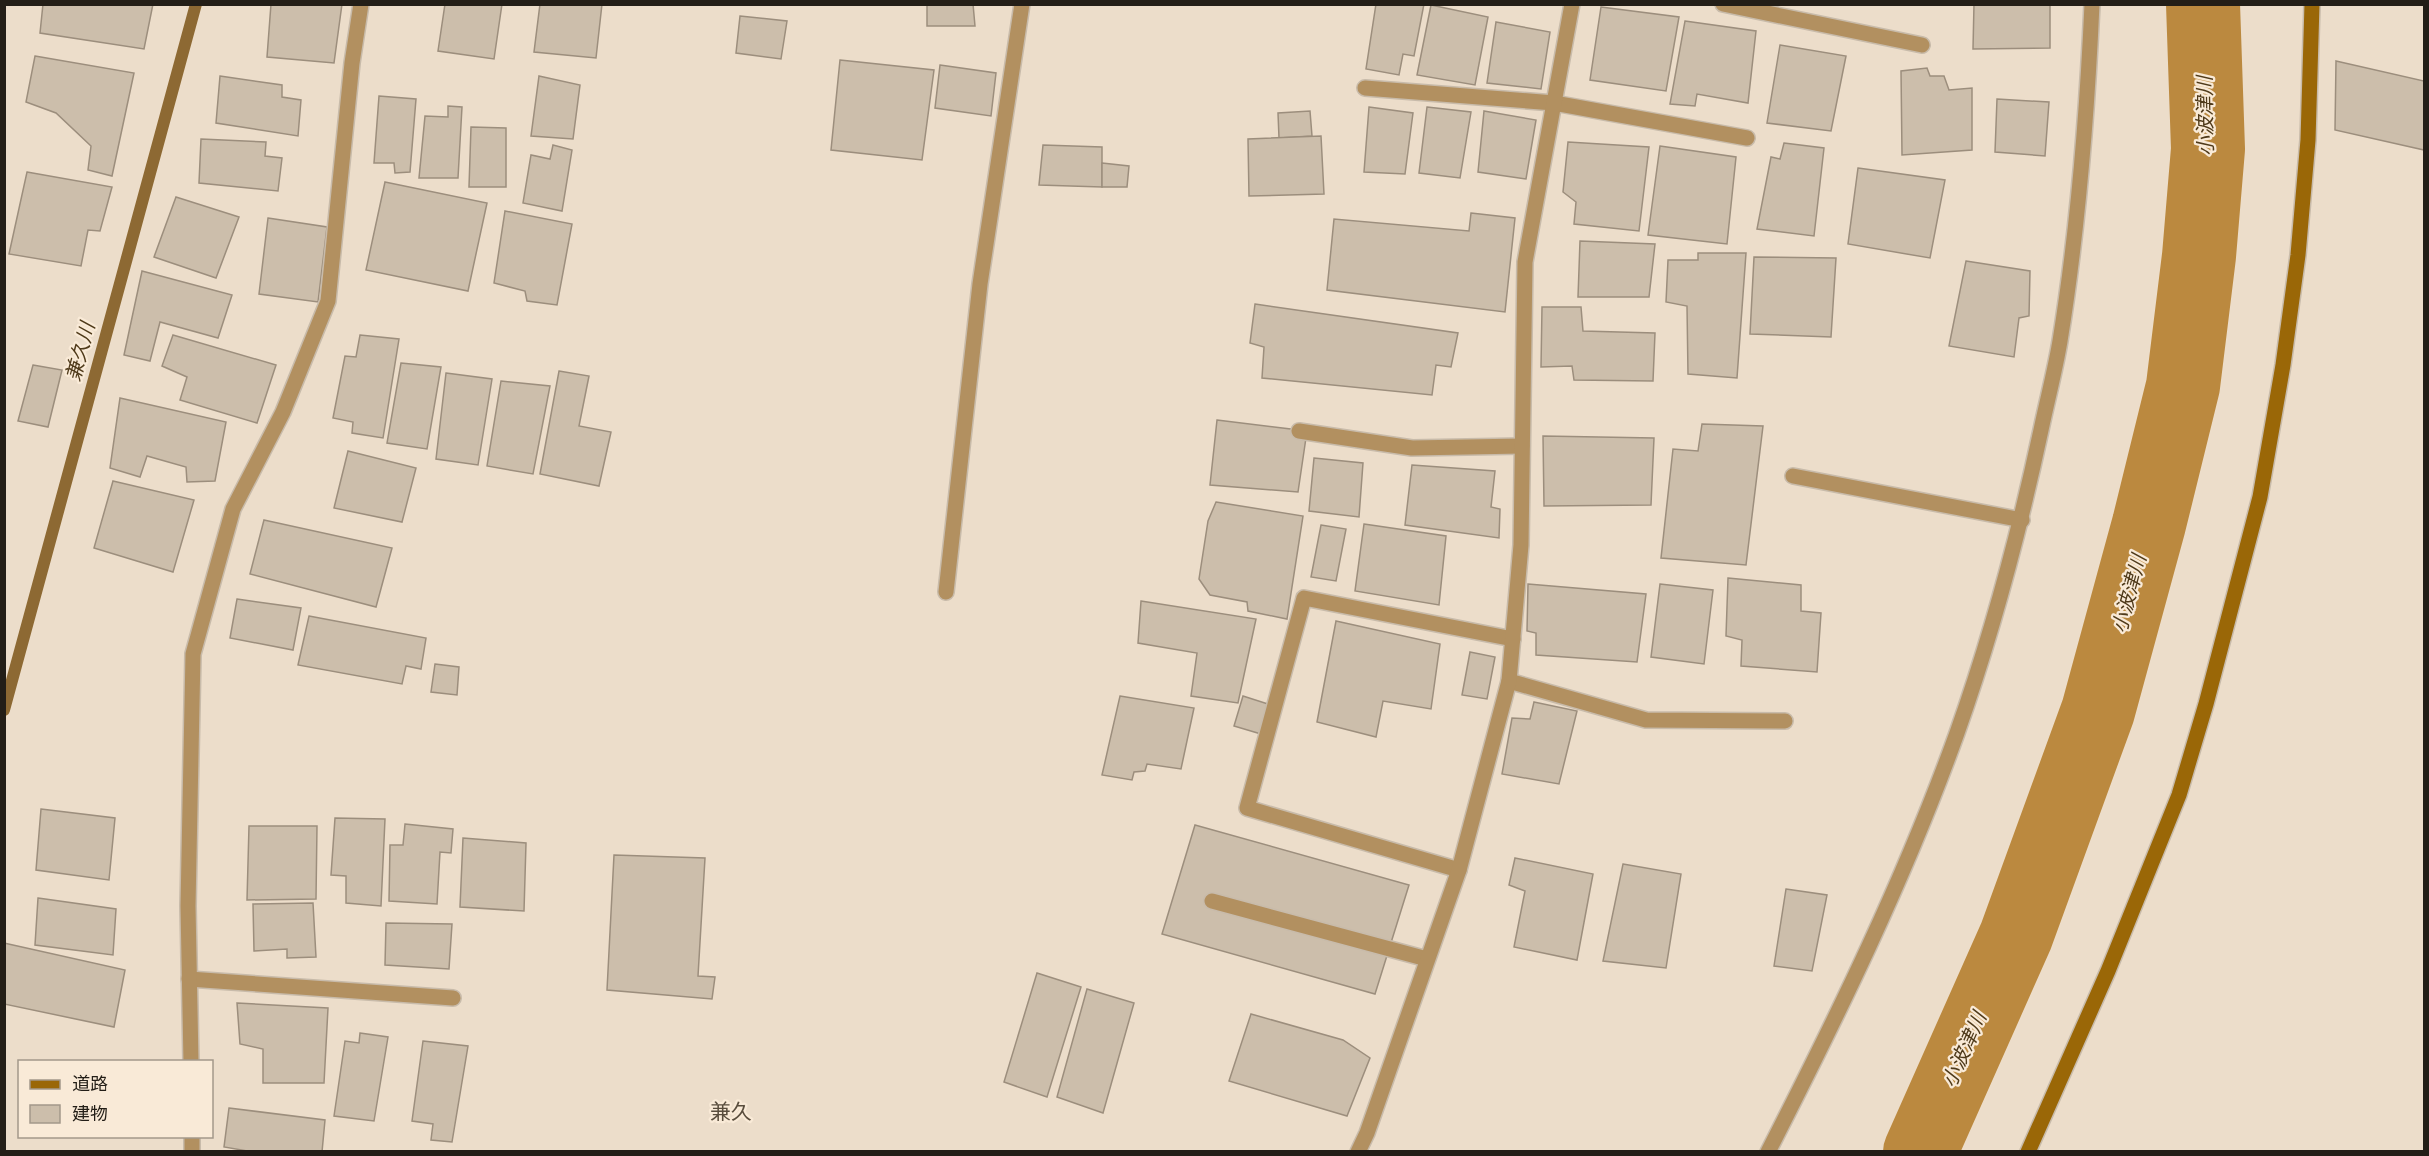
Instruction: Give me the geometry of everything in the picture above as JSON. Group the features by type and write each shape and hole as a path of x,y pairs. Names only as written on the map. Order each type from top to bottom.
{"street":[{"path":"191,1060 188,906 193,654 233,509 283,412 328,301 352,63 361,4"},
{"path":"946,592 980,284 1023,4"},
{"path":"1358,1152 1367,1133 1459,870 1509,681 1521,545 1525,262 1572,4"},
{"path":"1723,4 1922,45"},
{"path":"1768,1152 1837,1017 1894,893 1929,807 1983,654 2022,520 2059,342 2072,256 2084,144 2092,4"},
{"path":"2028,1152 2108,971 2179,795 2260,497 2283,365 2298,255 2308,140 2312,4"},
{"path":"1365,88 1554,103 1747,138"},
{"path":"1299,431 1413,448 1522,446"},
{"path":"1792,476 2022,520"},
{"path":"1459,870 1247,808 1304,598 1513,639"},
{"path":"1509,681 1646,720 1785,721"},
{"path":"1212,901 1427,959"},
{"path":"189,980 453,998"}],"building":[{"path":"43,4 153,4 144,49 40,33"},
{"path":"271,4 342,4 334,63 267,57"},
{"path":"445,4 502,4 494,59 438,51"},
{"path":"540,4 602,4 596,58 534,52"},
{"path":"927,4 973,4 975,26 927,26"},
{"path":"1376,4 1424,4 1414,56 1403,54 1399,75 1366,69"},
{"path":"1974,4 2050,4 2050,48 1973,49"},
{"path":"1431,5 1488,17 1475,85 1417,75"},
{"path":"1601,7 1679,17 1666,91 1590,80"},
{"path":"740,16 787,21 781,59 736,53"},
{"path":"1685,21 1756,31 1748,103 1697,94 1695,106 1670,104"},
{"path":"1496,22 1550,32 1541,89 1487,83"},
{"path":"1780,45 1846,56 1831,131 1767,123"},
{"path":"35,56 134,73 112,176 88,170 91,146 56,113 26,102"},
{"path":"840,60 934,70 922,160 831,150"},
{"path":"2336,61 2424,81 2424,150 2335,130"},
{"path":"940,65 996,73 991,116 935,108"},
{"path":"1927,68 1930,76 1944,76 1949,90 1972,88 1972,150 1902,155 1901,71"},
{"path":"220,76 282,85 282,97 301,100 298,136 216,123"},
{"path":"539,76 580,85 573,139 531,136"},
{"path":"379,96 416,99 410,172 395,173 394,163 374,163"},
{"path":"1997,99 2049,102 2045,156 1995,152"},
{"path":"448,106 462,107 458,178 419,178 425,116 448,117"},
{"path":"1369,107 1413,113 1405,174 1364,172"},
{"path":"1427,107 1471,112 1460,178 1419,173"},
{"path":"1310,111 1312,136 1279,138 1278,113"},
{"path":"1484,111 1536,120 1526,179 1478,172"},
{"path":"471,127 506,128 506,187 469,187"},
{"path":"1321,136 1324,194 1249,196 1248,139"},
{"path":"201,139 266,142 265,156 282,158 278,191 199,183"},
{"path":"1568,142 1649,147 1639,231 1574,224 1576,202 1563,192"},
{"path":"1784,143 1824,148 1814,236 1757,229 1771,157 1780,159"},
{"path":"553,145 572,150 562,211 523,203 531,155 550,159"},
{"path":"1043,145 1102,147 1102,187 1039,185"},
{"path":"1660,146 1736,157 1727,244 1648,235"},
{"path":"1102,163 1129,166 1127,187 1102,187"},
{"path":"1858,168 1945,180 1930,258 1848,244"},
{"path":"27,172 112,187 100,231 88,230 81,266 9,254"},
{"path":"385,182 487,203 468,291 366,270"},
{"path":"176,197 239,217 216,278 154,257"},
{"path":"505,211 572,224 557,305 527,301 525,291 494,283"},
{"path":"1471,213 1515,218 1505,312 1327,290 1334,219 1469,231"},
{"path":"268,218 327,227 318,302 259,294"},
{"path":"1580,241 1655,244 1649,297 1578,297"},
{"path":"1698,253 1746,253 1737,378 1688,374 1687,306 1666,302 1668,260 1698,260"},
{"path":"1754,257 1836,258 1831,337 1750,334"},
{"path":"1966,261 2030,271 2029,316 2019,318 2014,357 1949,346"},
{"path":"142,271 232,295 218,338 160,322 150,361 124,355"},
{"path":"1255,304 1458,333 1451,367 1436,365 1432,395 1262,378 1264,347 1250,343"},
{"path":"1542,307 1581,307 1583,331 1655,333 1653,381 1574,380 1572,366 1541,367"},
{"path":"173,335 276,365 257,423 180,400 187,377 162,366"},
{"path":"360,335 399,339 383,438 352,433 353,422 333,418 345,356 356,357"},
{"path":"401,363 441,367 427,449 387,443"},
{"path":"33,365 62,370 48,427 18,421"},
{"path":"559,371 589,376 579,426 611,432 599,486 540,474"},
{"path":"446,373 492,379 478,465 436,459"},
{"path":"501,381 550,386 533,474 487,466"},
{"path":"120,398 226,422 215,481 187,482 186,467 147,456 140,477 110,468"},
{"path":"1217,420 1307,431 1298,492 1210,485"},
{"path":"1702,424 1763,426 1746,565 1661,558 1673,449 1698,451"},
{"path":"1543,436 1654,438 1651,505 1544,506"},
{"path":"348,451 416,468 402,522 334,508"},
{"path":"1314,458 1363,463 1359,517 1309,511"},
{"path":"1412,465 1495,471 1491,507 1500,509 1499,538 1405,525"},
{"path":"113,481 194,500 173,572 94,548"},
{"path":"1216,502 1303,516 1287,619 1248,611 1247,602 1210,595 1199,579 1208,521"},
{"path":"264,520 392,548 376,607 250,574"},
{"path":"1364,524 1446,536 1439,605 1355,591"},
{"path":"1321,525 1346,529 1336,581 1311,577"},
{"path":"1728,578 1801,585 1801,611 1821,613 1817,672 1741,666 1742,640 1726,636"},
{"path":"1528,584 1646,594 1637,662 1536,655 1536,633 1527,631"},
{"path":"1660,584 1713,590 1704,664 1651,657"},
{"path":"237,599 301,608 293,650 230,638"},
{"path":"1141,601 1256,619 1238,703 1191,696 1197,653 1138,643"},
{"path":"309,616 426,638 421,669 406,666 402,684 298,665"},
{"path":"1336,621 1440,644 1431,709 1383,701 1376,737 1317,722"},
{"path":"1470,652 1495,657 1487,699 1462,695"},
{"path":"435,664 459,667 457,695 431,692"},
{"path":"1120,696 1194,708 1181,769 1147,764 1145,771 1134,772 1132,780 1102,775"},
{"path":"1243,696 1268,704 1261,734 1234,726"},
{"path":"1534,702 1577,711 1559,784 1502,774 1512,718 1530,719"},
{"path":"41,809 115,818 109,880 36,870"},
{"path":"335,818 385,819 381,906 346,903 346,876 331,875"},
{"path":"405,824 453,829 451,853 440,852 437,904 389,901 390,845 403,845"},
{"path":"1195,825 1409,885 1375,994 1162,934"},
{"path":"249,826 317,826 316,899 247,900"},
{"path":"463,838 526,843 524,911 460,907"},
{"path":"614,855 705,858 698,976 715,977 712,999 607,990"},
{"path":"1515,858 1593,874 1577,960 1514,947 1525,891 1509,885"},
{"path":"1623,864 1681,874 1666,968 1603,961"},
{"path":"1786,889 1827,895 1812,971 1774,966"},
{"path":"38,898 116,909 113,955 35,945"},
{"path":"313,903 316,957 287,958 287,949 254,951 253,904"},
{"path":"386,923 452,924 449,969 385,965"},
{"path":"4,943 125,970 114,1027 4,1004"},
{"path":"1037,973 1081,987 1047,1097 1004,1082"},
{"path":"1087,989 1134,1003 1103,1113 1057,1097"},
{"path":"237,1003 328,1008 324,1083 263,1083 263,1049 240,1044"},
{"path":"1251,1014 1343,1040 1370,1058 1347,1116 1229,1081"},
{"path":"360,1033 388,1037 374,1121 334,1116 345,1041 359,1043"},
{"path":"423,1041 468,1046 452,1142 431,1140 433,1124 412,1121"},
{"path":"229,1108 325,1120 322,1152 253,1152 224,1147"}],"waterway":[{"name":"兼久川","path":"4,710 196,4"},
{"name":"小波津川","path":"1920,1152 2016,936 2098,711 2149,524 2183,386 2199,256 2208,149 2203,4"}],"district":[{"name":"兼久","path":"731,1112"}]}
